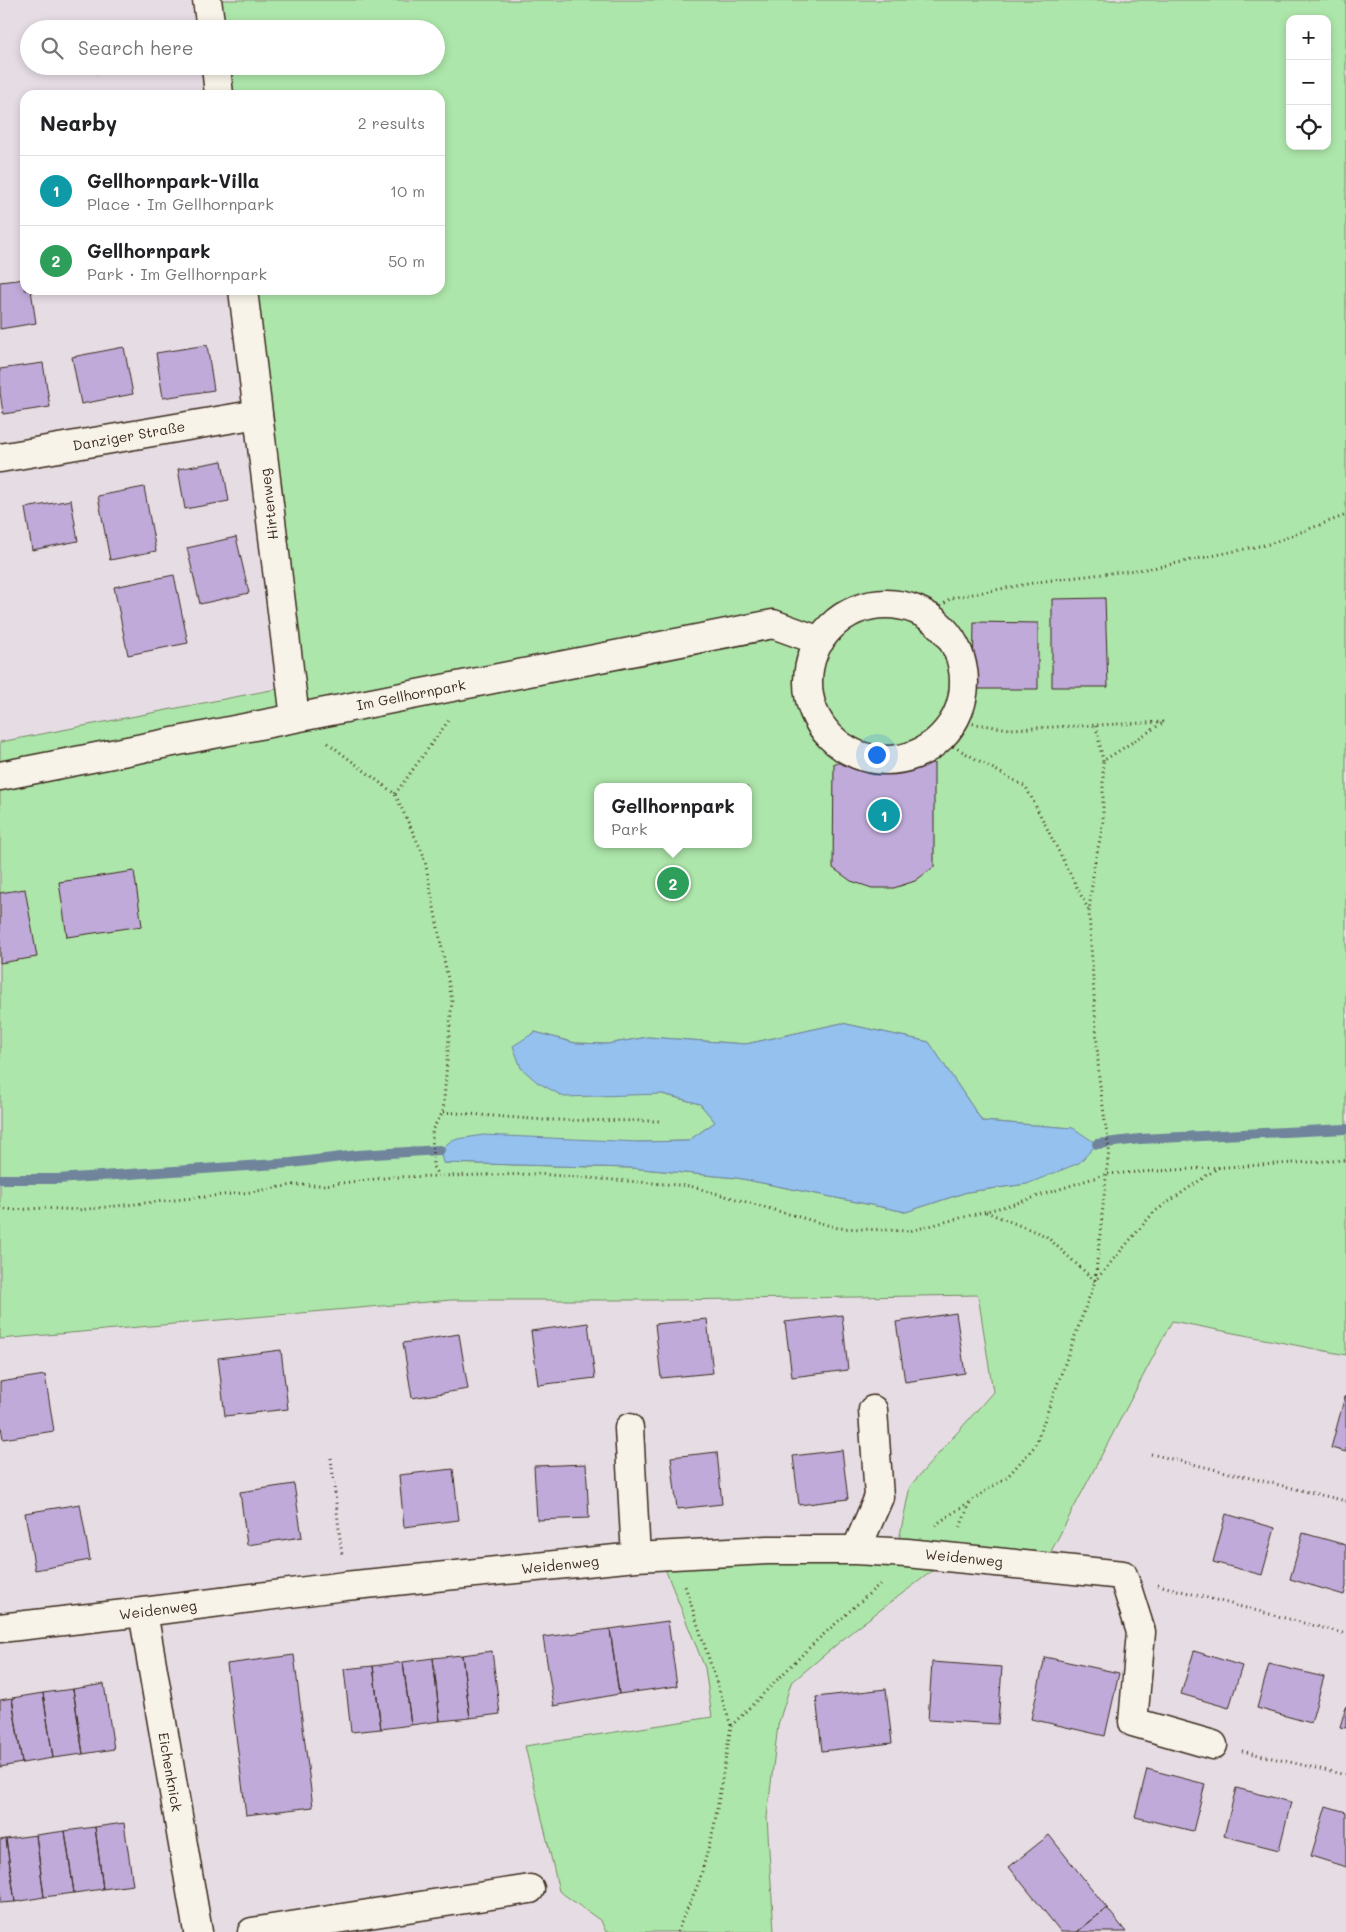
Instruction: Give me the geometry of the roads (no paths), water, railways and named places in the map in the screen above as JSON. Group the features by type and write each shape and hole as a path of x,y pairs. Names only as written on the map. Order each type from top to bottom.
{"street":[{"path":"208,0 210,20"},
{"path":"217,75 218,90"},
{"name":"Hirtenweg","path":"244,295 295,718"},
{"name":"Danziger Straße","path":"0,458 258,414"},
{"path":"894,604 918,610 939,623 955,643 964,666 965,690 959,714 947,730 924,752 898,761 870,760 845,750 824,731 811,707 807,680 812,653 820,642 827,630 846,614 869,605 894,604"},
{"name":"Im Gellhornpark","path":"0,776 773,624 820,642"},
{"path":"856,1550 880,1497 873,1410"},
{"path":"629,1428 636,1557"},
{"name":"Weidenweg","path":"0,1628 345,1586 636,1557 767,1550 856,1550 910,1553 1122,1575 1141,1632 1133,1722 1213,1745"},
{"name":"Eichenknick","path":"143,1612 198,1932"},
{"path":"252,1932 530,1889"}],"water":[{"path":"842,1023 929,1042 982,1121 1073,1128 1097,1144 1079,1163 1027,1184 967,1192 906,1212 737,1178 631,1168 443,1163 440,1150 452,1140 483,1135 640,1142 688,1141 715,1122 700,1104 663,1094 564,1097 537,1082 521,1068 513,1046 535,1032 575,1043 607,1044 648,1037 746,1044"}],"waterway":[{"path":"1097,1144 1140,1139 1346,1129"},
{"path":"0,1179 57,1179 291,1163 358,1155 440,1150"}],"place":[{"name":"Gellhornpark-Villa","path":"884,815"},
{"name":"Gellhornpark","path":"673,883"}]}
